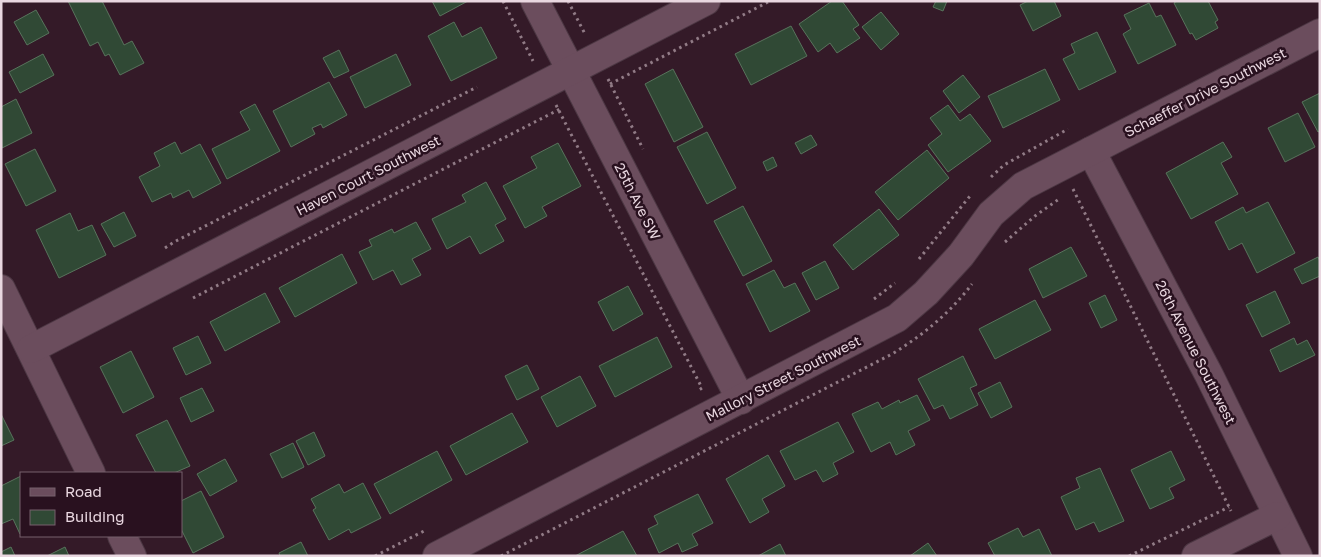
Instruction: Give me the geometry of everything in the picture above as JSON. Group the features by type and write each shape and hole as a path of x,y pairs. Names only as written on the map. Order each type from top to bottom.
{"street":[{"name":"25th Ave SW","path":"535,1 741,400"},
{"name":"Haven Court Southwest","path":"31,349 706,1"},
{"name":"Schaeffer Drive Southwest","path":"1091,151 1320,33"},
{"name":"Mallory Street Southwest","path":"437,556 897,318 926,293 955,261 991,214 1023,186 1091,151"},
{"name":"26th Avenue Southwest","path":"1091,151 1209,375 1298,556"},
{"path":"1,289 91,472"},
{"path":"1196,556 1277,516"},
{"path":"122,537 132,556"}],"path":[{"path":"503,1 535,64"},
{"path":"568,1 586,38"},
{"path":"605,86 770,1"},
{"path":"524,63 537,56"},
{"path":"161,251 174,242 480,86"},
{"path":"554,100 702,388"},
{"path":"193,298 563,108"},
{"path":"987,180 1004,165 1068,129"},
{"path":"1062,166 1234,518"},
{"path":"918,261 955,212 974,192"},
{"path":"868,302 900,278"},
{"path":"1129,556 1229,507"}],"building":[{"path":"68,1 102,1 124,45 132,41 144,63 120,75 109,54 105,56 98,42 90,46"},
{"path":"432,1 468,1 440,16"},
{"path":"832,1 842,1 859,25 853,29 860,38 837,53 830,43 818,52 799,24"},
{"path":"936,1 947,1 943,11 933,7"},
{"path":"1028,1 1054,1 1061,16 1033,31 1020,5"},
{"path":"1177,1 1208,1 1218,20 1215,22 1218,28 1196,40 1192,33 1190,34 1174,3"},
{"path":"1149,3 1156,17 1161,15 1176,45 1138,64 1123,34 1131,29 1124,15"},
{"path":"36,10 49,33 27,45 14,22"},
{"path":"881,12 899,34 881,50 862,27"},
{"path":"454,22 462,37 481,27 497,58 451,81 428,36"},
{"path":"791,26 807,56 751,85 735,54"},
{"path":"1097,32 1116,72 1079,90 1063,59 1075,53 1071,44"},
{"path":"339,50 349,71 334,78 323,58"},
{"path":"43,54 54,75 20,93 9,72"},
{"path":"396,54 411,85 365,108 350,77"},
{"path":"673,69 703,127 674,142 645,84"},
{"path":"1045,69 1060,100 1003,128 988,96"},
{"path":"963,75 980,97 959,113 943,91"},
{"path":"329,82 347,115 323,128 321,124 312,128 315,134 291,147 273,111"},
{"path":"1320,93 1320,131 1318,132 1302,102"},
{"path":"16,99 32,133 2,148 1,107"},
{"path":"255,104 280,151 227,179 212,149 250,130 240,112"},
{"path":"948,105 960,121 970,114 991,141 948,172 928,145 942,134 930,118"},
{"path":"1298,113 1315,147 1285,162 1268,128"},
{"path":"707,132 736,188 707,204 677,147"},
{"path":"811,135 817,145 801,154 795,143"},
{"path":"175,142 181,154 200,144 221,183 193,198 189,190 173,198 171,193 152,202 139,177 160,166 154,153"},
{"path":"1223,142 1232,157 1221,163 1238,194 1191,219 1166,173"},
{"path":"558,143 581,186 542,207 547,216 525,228 503,186 537,168 531,157"},
{"path":"35,149 56,191 26,206 5,164"},
{"path":"927,150 949,178 898,220 875,192"},
{"path":"773,157 777,166 767,171 763,162"},
{"path":"486,182 506,219 495,225 504,241 480,254 470,236 447,249 432,219 466,202 462,195"},
{"path":"1268,202 1295,253 1257,273 1242,243 1229,250 1215,222 1243,207 1246,213"},
{"path":"743,206 772,261 743,276 714,221"},
{"path":"879,209 899,235 853,270 833,245"},
{"path":"124,212 136,236 114,247 101,224"},
{"path":"70,213 78,231 92,225 106,255 59,278 36,230"},
{"path":"416,222 431,249 412,259 421,275 401,285 393,270 373,280 359,252 372,246 369,240 392,229 394,233"},
{"path":"1071,247 1087,276 1043,298 1029,269"},
{"path":"342,254 357,283 295,317 279,288"},
{"path":"1318,257 1320,261 1320,276 1302,284 1294,269"},
{"path":"825,261 839,288 816,300 802,273"},
{"path":"774,270 784,288 795,283 810,311 770,332 746,284"},
{"path":"628,286 643,314 613,331 598,302"},
{"path":"1275,291 1290,323 1262,337 1246,305"},
{"path":"265,293 280,322 225,351 210,322"},
{"path":"1105,295 1117,320 1101,328 1089,303"},
{"path":"1035,300 1051,330 995,359 979,329"},
{"path":"198,336 211,363 186,375 173,348"},
{"path":"657,337 672,367 615,397 599,366"},
{"path":"1294,338 1297,345 1307,340 1315,355 1280,372 1270,350"},
{"path":"131,351 154,397 123,413 100,367"},
{"path":"963,356 977,385 970,388 978,405 950,419 943,405 934,409 918,379"},
{"path":"527,365 539,389 517,400 505,376"},
{"path":"580,376 596,406 557,427 541,397"},
{"path":"1000,382 1012,407 991,418 978,393"},
{"path":"202,388 214,411 191,422 180,398"},
{"path":"917,395 930,420 908,431 915,445 896,455 890,442 871,452 852,414 878,402 882,409 899,400 900,403"},
{"path":"512,413 528,442 466,475 450,446"},
{"path":"1,414 14,440 1,446"},
{"path":"167,420 190,466 176,472 155,472 136,435"},
{"path":"838,422 854,452 833,463 838,474 823,482 816,470 795,480 780,451"},
{"path":"314,432 325,456 308,465 296,441"},
{"path":"293,443 304,467 282,478 270,454"},
{"path":"437,451 452,480 390,514 374,484"},
{"path":"1171,451 1185,480 1169,488 1174,498 1150,509 1131,470"},
{"path":"768,455 785,486 762,499 769,512 750,523 726,479"},
{"path":"225,459 237,481 210,496 197,474"},
{"path":"1100,468 1124,521 1099,532 1094,522 1076,530 1061,497 1080,488 1076,478"},
{"path":"20,476 20,534 13,519 1,524 1,486"},
{"path":"363,483 381,518 351,533 349,529 329,540 313,510 316,508 311,499 339,484 344,493"},
{"path":"201,491 224,537 193,553 182,531 182,500"},
{"path":"698,494 713,523 692,534 698,545 682,552 678,543 659,553 648,529 658,524 654,516"},
{"path":"1018,528 1023,537 1039,529 1052,556 995,556 988,543"},
{"path":"623,531 637,556 575,556"},
{"path":"301,542 308,556 280,556 279,553"},
{"path":"928,543 937,556 910,556"},
{"path":"780,544 786,556 758,556"},
{"path":"11,547 15,556 1,556 1,552"},
{"path":"65,547 69,556 47,556"}]}
